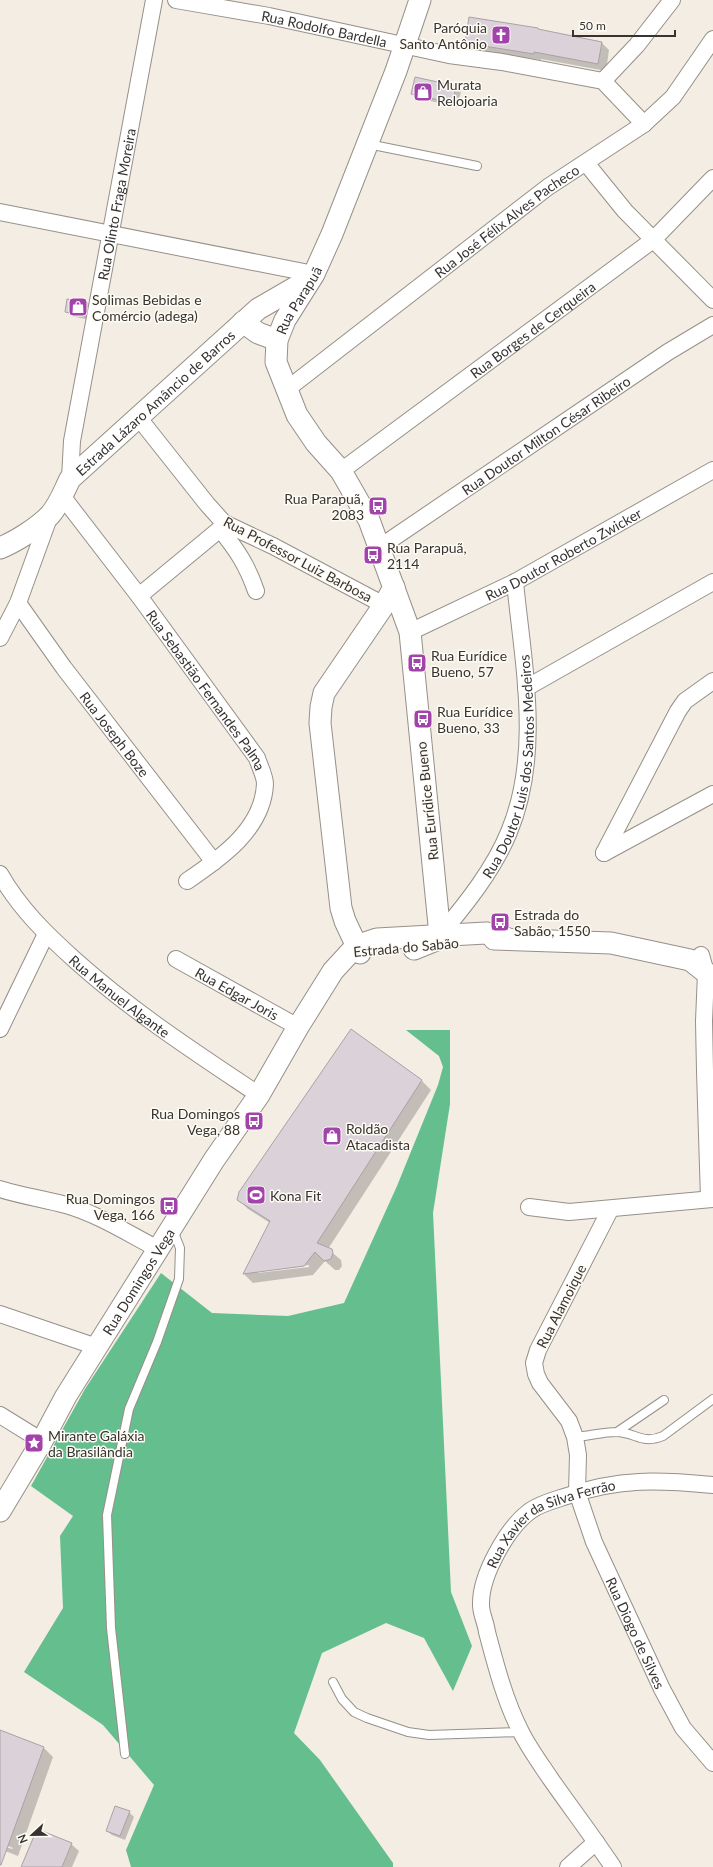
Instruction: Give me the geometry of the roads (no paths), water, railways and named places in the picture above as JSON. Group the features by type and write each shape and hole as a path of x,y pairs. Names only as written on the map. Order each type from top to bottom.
{"street":[{"name":"Rua Olinto Fraga Moreira","path":"66,488 72,441 154,0"},
{"name":"Rua Rodolfo Bardella","path":"176,0 269,16 449,55 502,62 603,81"},
{"name":"Rua Parapuã","path":"394,587 369,520 341,471 312,437 297,415 276,362 277,340 285,320 311,276 332,234 368,144 420,0"},
{"path":"644,124 603,81 637,45 672,0"},
{"name":"Rua José Félix Alves Pacheco","path":"286,390 548,187 644,124 673,97 713,39"},
{"path":"586,163 625,211 713,300"},
{"name":"Rua Borges de Cerqueira","path":"341,471 653,240 713,178"},
{"path":"0,212 311,276"},
{"name":"Estrada Lázaro Amâncio de Barros","path":"0,548 15,542 50,515 66,488 138,417 243,322 258,309 311,276"},
{"name":"Estrada Lázaro Amâncio de Barros","path":"243,322 258,333 277,340"},
{"name":"Rua Doutor Milton César Ribeiro","path":"380,547 668,352 713,325"},
{"name":"Rua Professor Luiz Barbosa","path":"138,417 207,504 222,526 273,546 384,605"},
{"name":"Rua Doutor Roberto Zwicker","path":"411,637 514,582 713,470"},
{"name":"Rua Sebastião Fernandes Palma","path":"66,488 139,596 257,758 265,782 262,804 245,835 214,862 187,881"},
{"path":"0,638 18,603 50,515"},
{"path":"139,596 222,526 242,556 256,591"},
{"name":"Rua Doutor Luis dos Santos Medeiros","path":"440,934 463,908 492,864 509,832 522,793 527,765 526,688 514,582"},
{"path":"526,688 713,582"},
{"path":"354,951 341,908 320,723 321,706 324,693 384,605 394,587"},
{"name":"Rua Eurídice Bueno","path":"394,587 411,637 440,934"},
{"name":"Rua Joseph Boze","path":"18,603 64,668 214,862"},
{"name":"Rua Eurídice Bueno","path":"384,605 400,618 411,637"},
{"path":"713,681 685,701 678,711 604,853 713,794"},
{"name":"Rua Manuel Algante","path":"0,874 10,892 46,934 98,981 153,1024 259,1095"},
{"name":"Estrada do Sabão","path":"354,951 377,938 486,933 500,935 508,939"},
{"path":"0,1029 46,934"},
{"path":"414,949 433,942 440,934"},
{"name":"Estrada do Sabão","path":"354,951 414,949 473,941 508,939 611,943 690,960 708,967"},
{"name":"Rua Domingos Vega","path":"0,1511 42,1441 66,1396 214,1160 259,1095 298,1027 333,971 354,951"},
{"name":"Rua Edgar Joris","path":"176,959 298,1027"},
{"path":"529,1207 569,1212 610,1210 711,1199 704,1021 708,967"},
{"path":"0,1189 36,1200 67,1205 114,1226 158,1249"},
{"name":"Rua Alamoique","path":"577,1492 578,1455 575,1437 569,1421 540,1383 536,1374 534,1363 538,1350 610,1210"},
{"path":"0,1314 97,1347"},
{"path":"0,1415 42,1441"},
{"name":"Rua Xavier da Silva Ferrão","path":"613,1867 535,1757 520,1732 495,1663 481,1605 485,1579 498,1551 514,1527 530,1511 548,1502 577,1492 618,1482 653,1480 713,1485"},
{"name":"Rua Diogo de Silves","path":"577,1492 594,1542 662,1689 683,1728 713,1763"},
{"path":"568,1867 596,1842"}],"lane":[{"path":"368,144 477,166"},
{"path":"125,1754 111,1628 106,1516 129,1409 157,1342 179,1279 180,1248 172,1227"},
{"path":"618,1432 664,1400"},
{"path":"575,1437 618,1432 648,1440 655,1439 663,1436 713,1400"},
{"path":"333,1682 342,1699 354,1712 408,1732 442,1735 520,1732"}],"place":[{"name":"Paróquia Santo Antônio","path":"501,35"},
{"name":"Murata Relojoaria","path":"423,92"},
{"name":"Solimas Bebidas e Comércio (adega)","path":"78,307"},
{"name":"Rua Parapuã, 2083","path":"378,506"},
{"name":"Rua Parapuã, 2114","path":"373,555"},
{"name":"Rua Eurídice Bueno, 57","path":"417,663"},
{"name":"Rua Eurídice Bueno, 33","path":"423,719"},
{"name":"Estrada do Sabão, 1550","path":"500,922"},
{"name":"Rua Domingos Vega, 88","path":"254,1121"},
{"name":"Roldão Atacadista","path":"332,1136"},
{"name":"Kona Fit","path":"256,1195"},
{"name":"Rua Domingos Vega, 166","path":"169,1206"},
{"name":"Mirante Galáxia da Brasilândia","path":"34,1443"}]}
